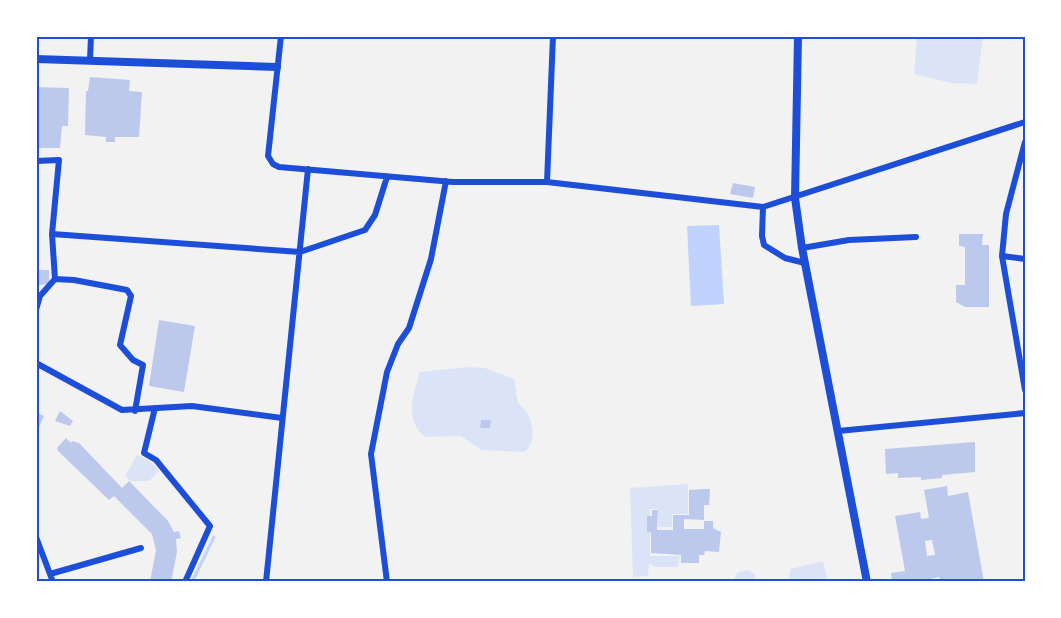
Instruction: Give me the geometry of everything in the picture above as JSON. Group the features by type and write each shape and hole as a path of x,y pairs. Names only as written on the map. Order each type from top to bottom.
{"street":[{"path":"90,60 92,36"},
{"path":"281,36 268,156 273,164 279,167 446,181 547,182 763,207 1025,122 1025,128"},
{"path":"547,182 553,36"},
{"path":"798,36 795,198 802,248 867,582"},
{"path":"36,59 277,67"},
{"path":"1025,142 1006,214 1002,256 1025,390"},
{"path":"36,161 59,160 52,234 55,279 40,296 36,310"},
{"path":"266,582 308,169"},
{"path":"52,234 300,252 365,230 375,215 387,177"},
{"path":"387,582 371,454 387,372 398,344 410,328 431,258 446,181"},
{"path":"763,207 764,245 785,258 805,263"},
{"path":"802,248 849,240 916,237"},
{"path":"1002,256 1025,259"},
{"path":"55,279 74,280 127,290 131,296 120,345 133,360 143,365 135,411"},
{"path":"36,363 122,410 192,406 282,418"},
{"path":"155,408 144,453 156,460 210,526 185,582"},
{"path":"838,431 1025,413"},
{"path":"36,537 53,582"},
{"path":"50,574 141,548"}],"shaded area":[{"path":"917,36 983,36 977,84 951,83 914,74"},
{"path":"467,367 485,368 514,379 518,403 527,413 532,426 532,440 525,452 481,450 461,436 425,437 418,430 414,423 412,406 420,372"},
{"path":"137,455 152,463 159,471 149,481 131,481 125,476"},
{"path":"688,484 688,514 672,514 672,527 658,527 658,509 650,509 650,556 680,556 678,567 655,567 649,564 648,576 633,577 630,488"},
{"path":"823,561 828,582 789,582 790,569"},
{"path":"748,570 755,574 756,582 732,582 738,572"}],"water":[{"path":"719,225 724,304 691,306 687,226"}],"building":[{"path":"90,77 130,80 129,91 142,92 139,137 115,137 115,142 106,142 106,137 85,135 86,91 88,91"},
{"path":"36,87 69,88 68,126 62,126 60,148 37,148"},
{"path":"733,183 755,187 753,198 730,194"},
{"path":"959,234 983,234 982,245 989,245 989,307 965,307 956,302 956,285 965,285 965,247 959,246"},
{"path":"38,270 49,270 49,284 39,285"},
{"path":"159,320 195,326 184,392 149,386"},
{"path":"60,411 73,421 70,426 55,421"},
{"path":"36,412 44,416 39,427 36,425"},
{"path":"481,420 491,420 490,428 480,428"},
{"path":"66,438 71,443 72,441 79,443 122,488 129,481 168,521 174,532 179,531 181,538 176,539 177,552 171,582 150,582 156,550 152,534 114,496 109,500 58,451 57,448"},
{"path":"975,442 975,472 942,475 942,478 921,480 921,477 898,478 898,473 886,474 885,449"},
{"path":"947,486 948,496 968,492 984,582 940,582 939,577 917,582 892,582 891,573 905,571 895,516 920,512 921,519 929,518 924,490","holes":["932,540 935,555 927,556 925,541"]},
{"path":"710,489 709,505 704,505 704,520 684,519 684,529 704,529 704,521 713,521 713,528 721,532 719,552 705,551 704,555 699,555 699,563 681,563 681,555 651,553 651,532 647,532 647,516 652,516 652,510 658,510 657,530 673,530 673,515 689,515 689,490"}],"waterway":[{"path":"192,582 214,537"}]}
